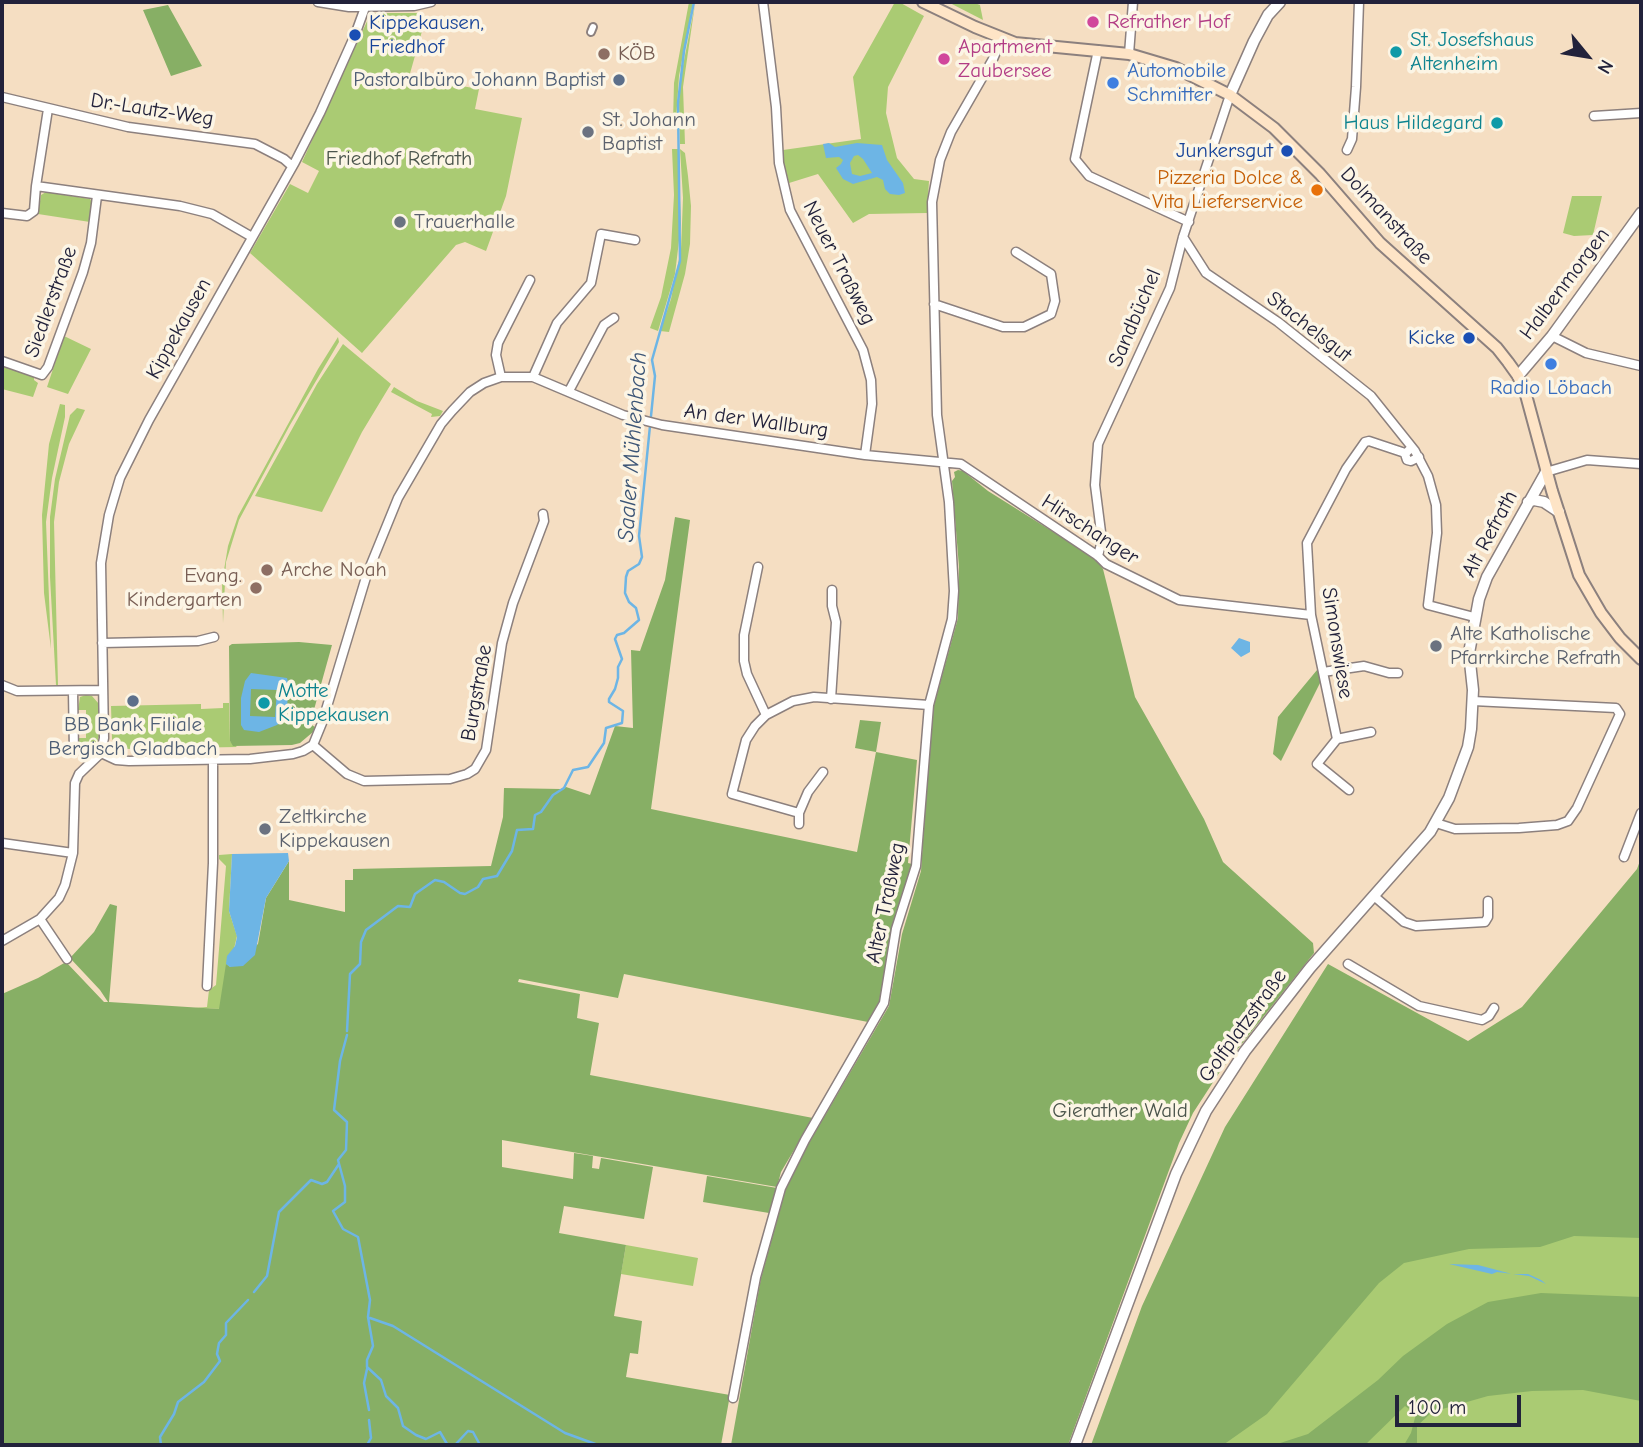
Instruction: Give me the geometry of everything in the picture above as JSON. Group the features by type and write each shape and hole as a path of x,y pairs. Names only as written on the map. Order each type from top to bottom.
{"main road":[{"name":"Dolmanstraße","path":"923,2 1002,38 1030,45 1129,54 1176,68 1230,95 1274,128 1320,174 1380,243 1497,348 1518,376 1526,395 1546,472 1585,586 1620,638 1641,659"}],"street":[{"path":"318,2 349,7 366,4 401,7 431,2"},
{"name":"Neuer Traßweg","path":"763,2 776,107 779,163 790,210 863,350 871,380 872,404 865,455"},
{"path":"1129,54 1133,2"},
{"path":"1230,95 1254,41 1268,15 1280,2"},
{"path":"1348,149 1352,139 1356,95 1359,2"},
{"name":"Kippekausen","path":"101,753 104,738 101,563 109,515 120,478 145,427 320,113 366,4"},
{"name":"Alter Traßweg","path":"733,1398 756,1277 786,1174 884,1003 891,951 916,866 929,705 952,619 953,605 949,502 937,415 932,202 940,160 951,132 1002,38"},
{"path":"1098,50 1075,159 1089,176 1189,222"},
{"name":"Sandbüchel","path":"1098,556 1102,540 1095,485 1098,444 1170,288 1183,237 1230,95"},
{"name":"Dr.-Lautz-Weg","path":"2,97 128,127 255,144 292,166"},
{"path":"2,213 30,214 34,211 48,109"},
{"path":"1594,116 1641,113"},
{"path":"36,186 180,206 212,214 252,237"},
{"name":"Siedlerstraße","path":"2,361 42,376 48,367 83,272 91,243 97,196"},
{"name":"Halbenmorgen","path":"1518,376 1552,336 1641,213"},
{"path":"533,377 557,323 591,283 601,234 635,240"},
{"name":"Stachelsgut","path":"1183,237 1206,272 1278,322 1371,396 1409,450 1419,457 1428,476 1436,505 1437,533 1428,605 1474,617"},
{"path":"934,304 1003,327 1024,327 1051,314 1055,301 1051,274 1016,252"},
{"path":"501,377 496,355 498,343 530,280"},
{"path":"569,391 604,325 614,318"},
{"path":"1552,336 1586,353 1641,366"},
{"name":"An der Wallburg","path":"313,745 367,574 398,498 441,425 470,392 484,383 501,377 533,377 623,415 659,424 865,455 944,462"},
{"name":"Simonswiese","path":"1337,740 1311,615 1307,543 1346,469 1364,442 1409,450"},
{"path":"1546,472 1587,460 1641,464"},
{"name":"Hirschanger","path":"944,462 961,464 1115,570 1179,600 1311,615"},
{"name":"Alt Refrath","path":"1473,701 1469,653 1474,617 1487,577 1546,472"},
{"path":"1528,502 1544,502 1559,512"},
{"name":"Burgstraße","path":"313,745 347,774 364,781 460,778 475,769 483,759 488,742 496,674 509,620 544,521 543,514"},
{"path":"758,567 744,635 744,661 747,674 766,715"},
{"path":"831,699 836,622 832,590"},
{"path":"102,643 198,641 214,637"},
{"path":"1322,672 1364,666 1398,673"},
{"path":"2,685 17,691 103,690"},
{"path":"73,691 74,752"},
{"path":"799,813 732,794 746,740 766,715 793,701 814,697 929,705"},
{"path":"1436,824 1455,829 1532,827 1568,821 1577,808 1620,714 1615,708 1473,701"},
{"name":"Golfplatzstraße","path":"1075,1445 1176,1174 1206,1111 1245,1051 1310,968 1436,824 1457,779 1468,747 1473,701"},
{"path":"1349,790 1317,764 1337,740 1371,732"},
{"path":"2,941 40,919 59,898 73,853 75,783 79,774 101,753 116,760 129,761 250,759 293,754 313,745"},
{"path":"207,986 213,863 213,759"},
{"path":"799,824 799,813 808,792 823,772"},
{"path":"1624,857 1641,813"},
{"path":"2,843 73,853"},
{"path":"1374,896 1404,922 1416,926 1485,922 1488,917 1488,901"},
{"path":"40,919 67,959"},
{"path":"1348,964 1419,1006 1482,1020 1494,1009"}],"green space":[{"path":"689,2 693,2 679,76 676,121 673,121 674,83"},
{"path":"895,2 924,16 888,87 886,113 897,158 914,179 929,181 927,213 869,214 853,223 818,174 789,183 783,150 861,139 853,77"},
{"path":"948,2 972,2 980,5 983,20"},
{"path":"695,4 683,87 685,144 680,144 681,76"},
{"path":"168,5 202,66 171,76 143,10"},
{"name":"Friedhof Refrath","path":"373,13 421,13 426,17 409,77 479,89 475,109 522,118 506,196 486,251 465,242 456,245 362,353 250,253 290,184 308,193 319,171 302,162"},
{"path":"672,149 678,149 681,224 675,274 658,331 650,328 661,297 671,248 674,195"},
{"path":"680,149 685,153 688,176 691,206 690,244 685,274 669,332 660,331 671,299 681,249 683,198"},
{"path":"46,192 90,199 93,204 90,222 38,214 41,195"},
{"path":"1572,196 1602,196 1593,235 1574,236 1563,233"},
{"path":"64,336 91,349 68,394 47,387"},
{"path":"338,337 339,342 239,520 226,562 223,623 222,582 228,546 238,516"},
{"path":"343,344 391,384 362,432 322,512 255,496 317,384"},
{"path":"2,358 34,373 34,380 38,383 33,397 2,389"},
{"path":"394,387 417,401 443,411 440,416 431,417 432,414 391,392"},
{"path":"60,404 65,405 65,417 46,522 51,649 44,593 42,515 49,444"},
{"path":"77,408 85,410 69,444 59,482 54,522 56,685 50,577 50,517 55,479 70,415"},
{"name":"Gierather Wald","path":"958,470 1095,558 1103,569 1135,697 1204,819 1223,862 1313,943 1314,953 1221,1070 1193,1113 1179,1143 1068,1445 731,1445 761,1278 789,1177 889,1006 902,934 921,871 931,716 958,618 959,567 952,481 954,472"},
{"path":"675,517 690,520 651,809 857,852 876,752 917,760 908,863 912,864 912,868 892,931 879,1003 868,1022 624,974 618,998 519,979 518,982 580,994 577,1018 599,1023 590,1075 813,1118 781,1172 777,1187 502,1140 502,1167 573,1179 574,1153 593,1156 592,1168 599,1169 601,1158 653,1167 644,1219 564,1206 559,1233 626,1245 614,1316 642,1321 638,1354 630,1353 626,1377 730,1395 721,1445 2,1445 2,994 66,962 104,1002 108,1002 70,958 94,932 110,904 117,906 109,1002 219,1009 226,964 230,967 258,944 266,898 289,861 289,900 345,912 345,880 353,880 353,869 491,866 503,817 504,788 566,787 590,795 615,726 633,728 631,650 640,651 665,580"},
{"path":"299,642 332,645 310,724 315,727 313,732 300,743 292,745 233,746 230,741 229,646"},
{"path":"1317,670 1321,670 1320,683 1281,761 1273,754 1278,717"},
{"path":"92,696 99,704 99,736 96,746 87,756 80,752 78,738 86,738 86,710 78,710 80,697"},
{"path":"223,703 229,703 230,741 237,747 123,749 116,746 112,739 111,706 201,704 201,709 223,708"},
{"path":"860,720 881,722 876,752 855,748"},
{"path":"232,854 229,911 237,936 220,1009 195,1008 207,1007 209,990 216,985 226,866 219,859 219,855"},
{"path":"1641,858 1641,1238 1574,1236 1540,1247 1469,1249 1404,1263 1379,1283 1267,1414 1223,1445 1091,1445 1142,1306 1225,1127 1328,964 1468,1041 1522,1007 1637,869"},
{"path":"707,1176 777,1188 769,1213 703,1202"},
{"path":"1641,1198 1641,1445 1193,1445 1379,1256"},
{"path":"626,1245 698,1258 693,1286 621,1274"},
{"path":"1541,1293 1641,1297 1641,1401 1583,1390 1532,1391 1488,1396 1432,1412 1417,1426 1417,1445 1404,1445 1411,1433 1416,1414 1405,1406 1365,1445 1274,1445 1308,1434 1378,1380 1403,1356 1447,1324 1488,1302"}],"water":[{"path":"829,143 835,147 857,143 882,145 887,160 903,183 905,193 890,194 885,189 883,180 877,177 853,184 843,179 836,168 843,160 839,157 826,158 823,144","holes":["858,155 863,159 872,173 860,176 852,174 850,163 854,156"]},
{"path":"1239,638 1250,642 1250,652 1241,657 1231,648"},
{"path":"251,673 287,678 287,716 277,725 259,732 244,730 241,725 241,698 245,681","holes":["251,689 277,690 275,717 250,716"]},
{"path":"288,853 289,861 266,898 255,955 243,966 230,967 226,964 227,956 235,946 237,937 229,911 232,854"},
{"path":"1449,1264 1478,1265 1511,1274 1492,1274"},
{"path":"1513,1274 1528,1274 1546,1284 1529,1276"}],"waterway":[{"name":"Saaler Mühlenbach","path":"347,1031 350,974 360,964 361,942 366,930 398,906 410,907 415,894 435,880 465,894 478,887 483,879 497,876 512,851 517,830 533,829 535,815 541,812 553,795 564,788 573,770 588,767 604,743 606,728 622,723 623,711 609,702 609,699 615,689 622,659 615,639 639,620 636,608 625,593 626,577 628,571 639,564 642,557 639,536 655,376 652,360 680,261 678,103 684,51 694,2"},
{"name":"Saaler Mühlenbach","path":"347,1035 340,1061 334,1110 347,1122 346,1150 338,1160 345,1186 345,1202 333,1211 343,1229 358,1237 370,1300 368,1317 373,1346 367,1367 381,1380 386,1396 398,1408 403,1426 426,1439 440,1432 447,1444 451,1445"},
{"path":"254,1292 267,1276 279,1212 311,1180 322,1184 327,1182 339,1164"},
{"path":"161,1445 160,1437 178,1402 204,1382 220,1361 217,1354 219,1343 226,1335 226,1323 248,1300"},
{"path":"370,1318 393,1326 565,1433 598,1445"},
{"path":"367,1369 364,1383 369,1410"},
{"path":"367,1445 371,1438 369,1420"},
{"name":"Saaler Mühlenbach","path":"455,1445 468,1431 473,1432 480,1445"}],"place":[{"name":"Refrather Hof","path":"1093,22"},
{"name":"Kippekausen, Friedhof","path":"355,35"},
{"name":"St. Josefshaus Altenheim","path":"1396,52"},
{"name":"KÖB","path":"604,54"},
{"name":"Apartment Zaubersee","path":"944,59"},
{"name":"Pastoralbüro Johann Baptist","path":"619,80"},
{"name":"Automobile Schmitter","path":"1113,83"},
{"name":"Haus Hildegard","path":"1497,123"},
{"name":"St. Johann Baptist","path":"588,132"},
{"name":"Junkersgut","path":"1287,151"},
{"name":"Pizzeria Dolce & Vita Lieferservice","path":"1317,190"},
{"name":"Trauerhalle","path":"400,222"},
{"name":"Kicke","path":"1469,338"},
{"name":"Radio Löbach","path":"1551,364"},
{"name":"Arche Noah","path":"267,570"},
{"name":"Evang. Kindergarten","path":"256,588"},
{"name":"Alte Katholische Pfarrkirche Refrath","path":"1436,646"},
{"name":"BB Bank Filiale Bergisch Gladbach","path":"133,701"},
{"name":"Motte Kippekausen","path":"264,703"},
{"name":"Zeltkirche Kippekausen","path":"265,829"}]}
